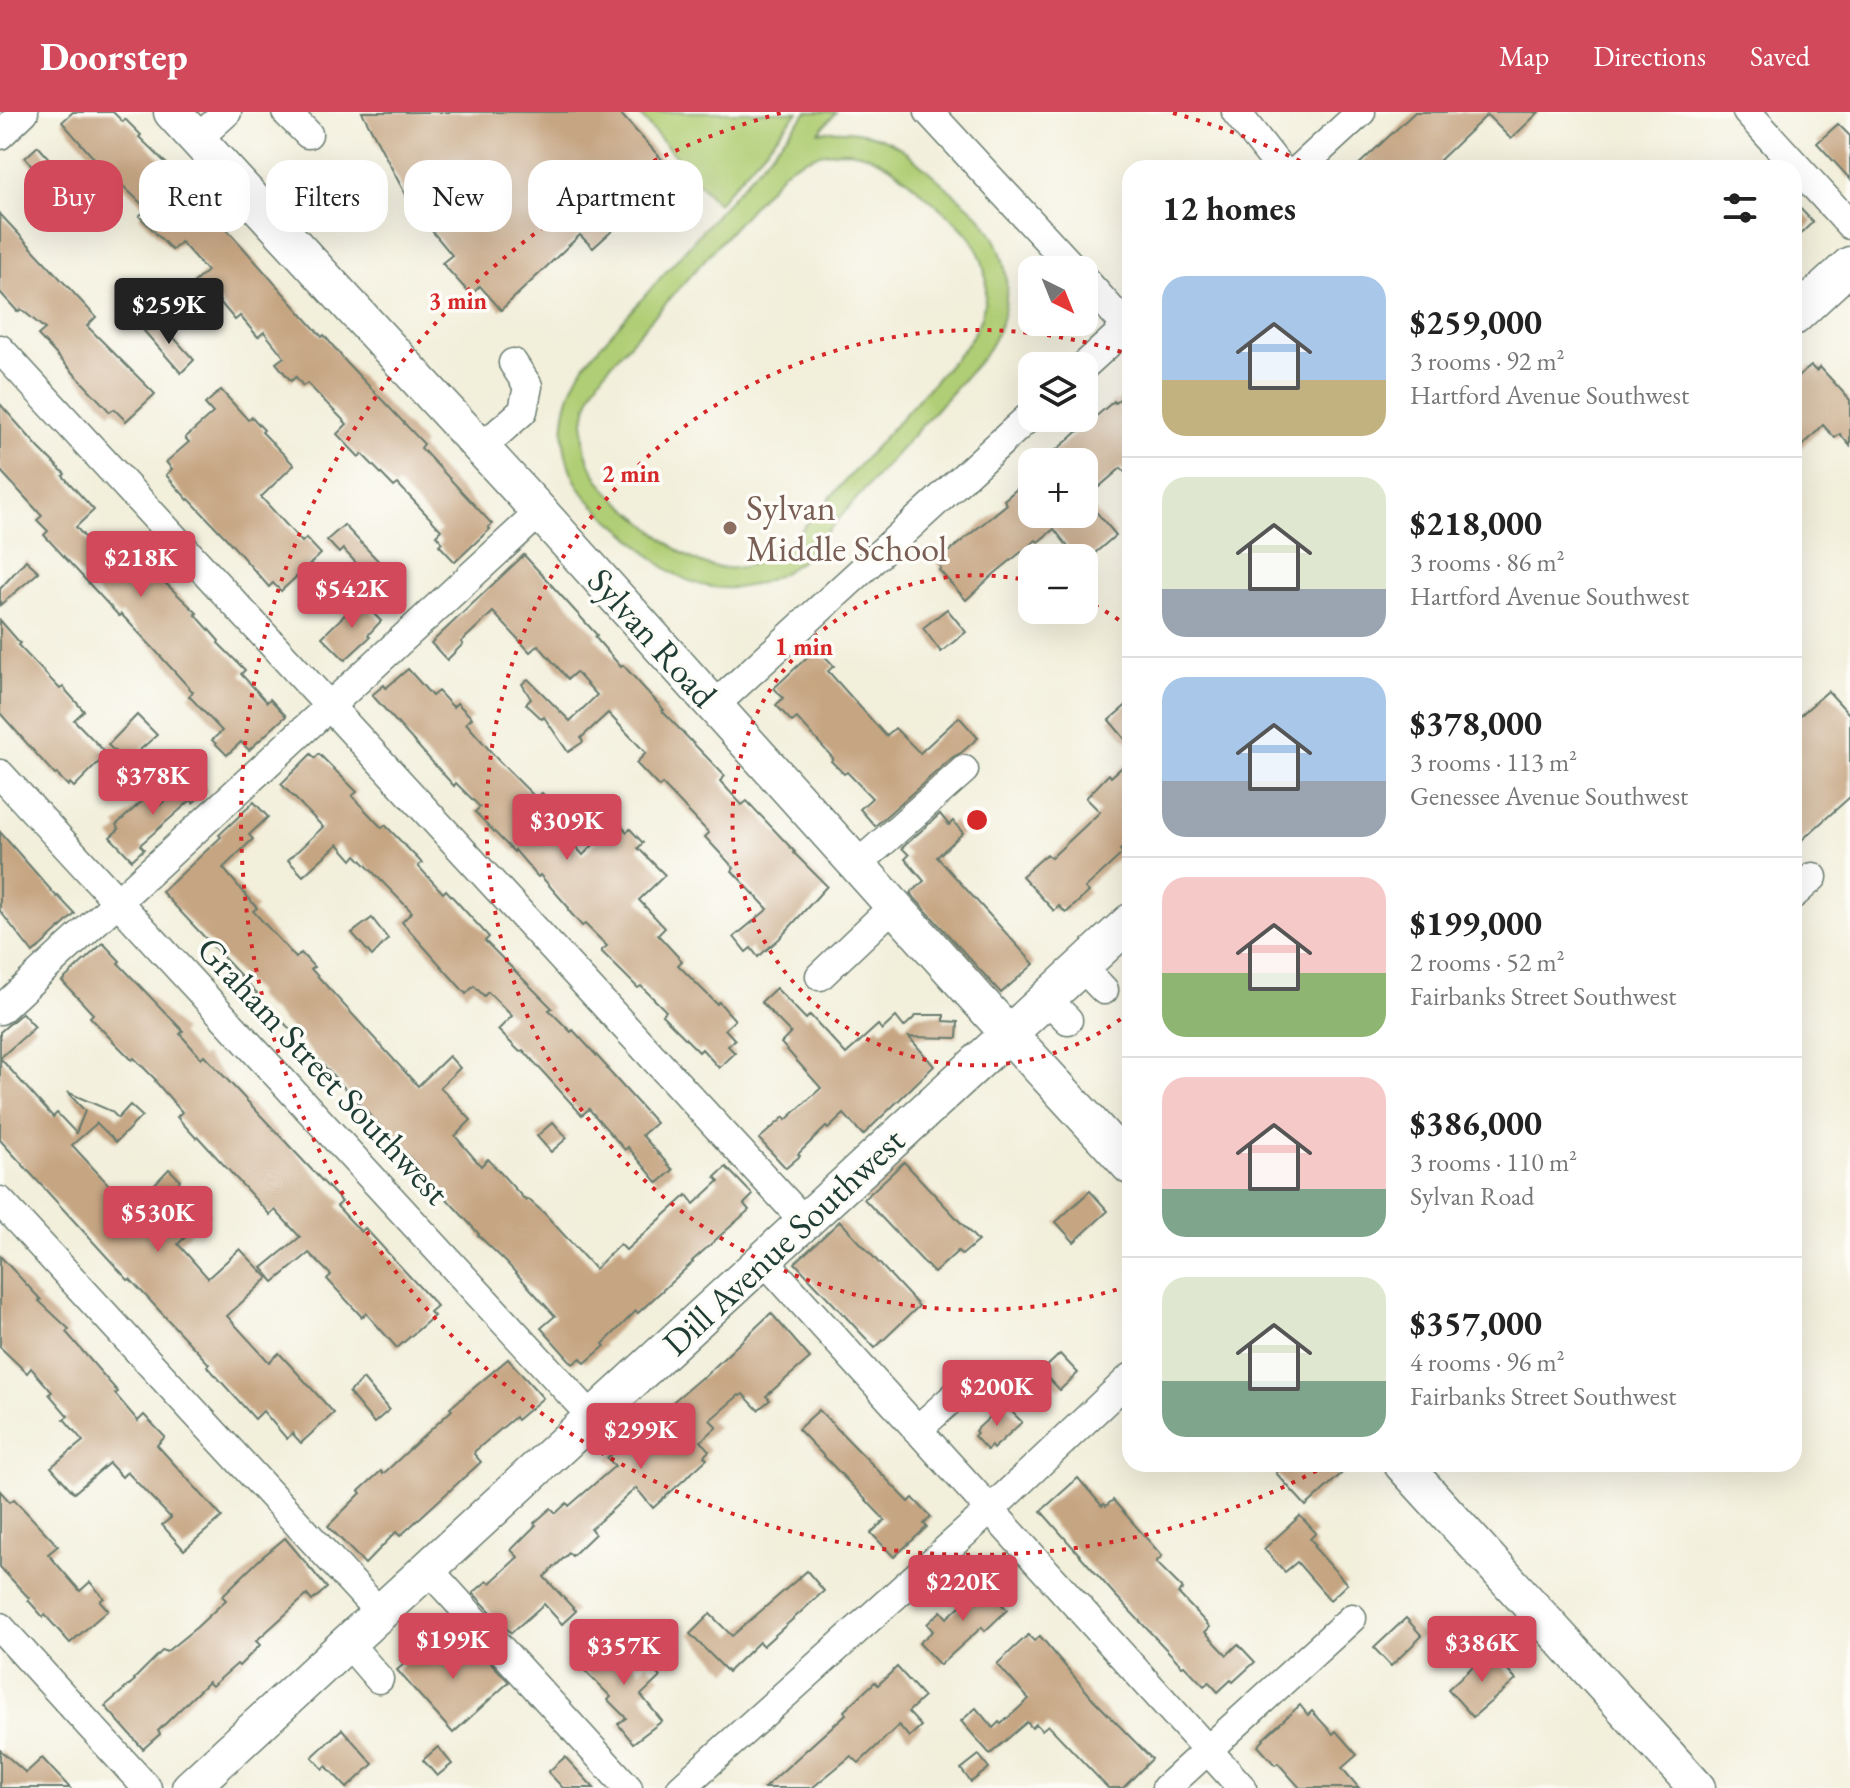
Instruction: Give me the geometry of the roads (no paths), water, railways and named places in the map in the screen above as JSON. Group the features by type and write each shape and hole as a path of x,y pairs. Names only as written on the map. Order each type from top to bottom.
{"main road":[{"name":"Sylvan Road","path":"172,112 540,512 1122,1157"},
{"path":"1802,310 1850,265"},
{"name":"Dill Avenue Southwest","path":"190,1788 1008,1033 1057,1009 1092,978 1122,934"},
{"path":"1409,1472 1697,1788"}],"street":[{"path":"0,135 24,112"},
{"path":"197,139 227,112"},
{"path":"286,112 308,134"},
{"path":"929,112 1062,256"},
{"path":"1309,160 1361,112"},
{"path":"1747,112 1791,160"},
{"path":"1250,118 1275,160"},
{"path":"1802,172 1850,225"},
{"path":"1098,293 1122,318"},
{"path":"1098,353 1122,331"},
{"path":"0,349 804,1221"},
{"path":"481,448 523,411 528,386 513,363"},
{"path":"714,706 1018,427"},
{"path":"0,1010 540,512"},
{"path":"857,865 964,770"},
{"name":"Graham Street Southwest","path":"0,774 592,1417"},
{"path":"820,976 895,907"},
{"path":"0,1201 380,1613"},
{"path":"763,1259 1242,1788"},
{"path":"681,1788 989,1511 1122,1386"},
{"path":"917,1430 957,1394"},
{"path":"428,1569 628,1788"},
{"path":"1166,1788 1352,1618"},
{"path":"0,1627 147,1788"},
{"path":"348,1643 379,1679"}],"place":[{"name":"Sylvan Middle School","path":"730,528"}]}
